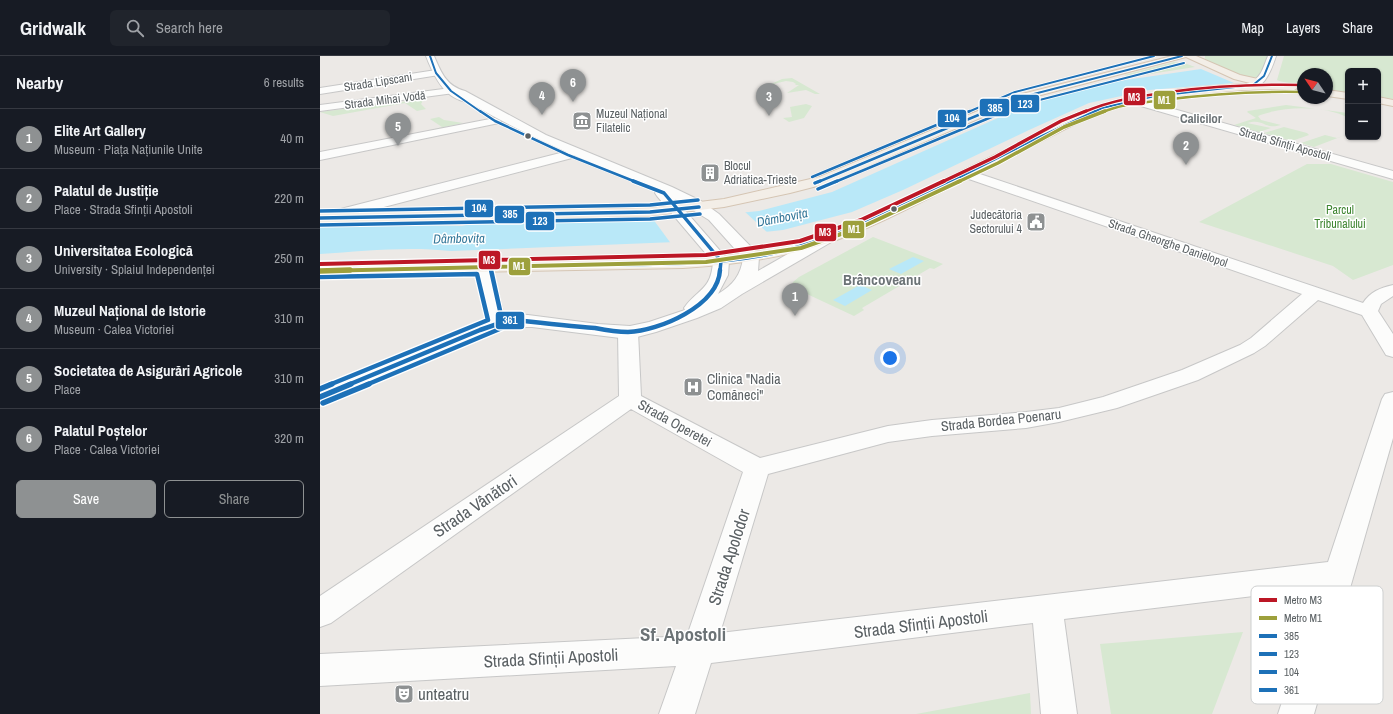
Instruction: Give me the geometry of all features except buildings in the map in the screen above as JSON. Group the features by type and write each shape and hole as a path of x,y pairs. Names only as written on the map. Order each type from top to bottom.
{"main road":[{"path":"323,218 650,212 681,213 704,211 815,183 1015,99 1182,56"},
{"path":"1189,56 1237,77 1297,88"},
{"path":"320,270 682,263 721,261 751,257 777,252 827,238 887,213 1102,108 1131,100 1180,92 1246,87 1297,88"},
{"path":"1333,93 1345,95"},
{"path":"1381,100 1393,102"}],"street":[{"path":"430,56 436,73 451,91 495,121 568,155 664,193 721,261 722,272 713,289 697,305 679,318"},
{"path":"1246,87 1260,82 1264,78 1272,56"},
{"name":"Strada Lipscani","path":"320,91 436,73"},
{"path":"451,91 461,92 523,129 574,152 677,194 704,211 751,257 752,262 749,272 731,294"},
{"name":"Strada Mihai Vodă","path":"320,108 451,91"},
{"name":"Strada Sfinții Apostoli","path":"1131,100 1393,175"},
{"path":"320,156 495,121"},
{"path":"323,218 568,155"},
{"name":"Strada Gheorghe Danielopol","path":"968,174 1369,311"},
{"path":"320,397 496,324 512,320 525,320 628,332 652,328 698,311 731,294 827,238"},
{"path":"483,267 496,324"},
{"path":"1393,290 1377,297 1372,301 1369,311 1393,351"},
{"name":"Strada Bordea Poenaru","path":"757,468 888,434 932,428 1026,420 1079,411 1109,403 1190,375 1247,349 1258,342 1315,293"},
{"name":"Strada Operetei","path":"628,332 630,399 757,468"},
{"name":"Strada Vânători","path":"320,613 630,399"},
{"path":"1335,586 1393,399"},
{"name":"Strada Apolodor","path":"677,714 757,468"},
{"name":"Strada Sfinții Apostoli","path":"320,670 698,650 1339,573"},
{"path":"1047,609 1059,714"},
{"path":"1296,714 1299,704"}],"green space":[{"path":"1205,56 1268,56 1259,77 1252,77 1231,71 1205,59"},
{"path":"1284,56 1393,56 1393,99 1381,97 1381,68 1345,68 1345,92 1333,90 1333,68 1297,68 1297,85 1277,80"},
{"path":"1174,62 1195,67 1131,77 1124,75"},
{"path":"792,78 820,94 815,94 806,90 787,93 799,85 786,81 769,85 769,87 763,90 758,90 782,79"},
{"path":"424,99 421,104 426,109 417,111 405,103 333,116 320,112"},
{"path":"806,104 812,106 804,118 789,122 783,118 792,117 790,107"},
{"path":"1286,105 1345,113 1345,117 1316,109 1303,108 1279,110 1258,116 1261,120 1281,125 1271,126 1257,122 1247,123 1271,128 1259,132 1234,125 1256,118 1247,112"},
{"path":"439,117 444,120 463,123 435,129 442,127 430,119"},
{"path":"1284,127 1307,133 1309,135 1292,141 1264,133"},
{"path":"1325,135 1337,138 1345,135 1314,147 1301,143"},
{"name":"Parcul Tribunalului","path":"1307,164 1331,164 1393,182 1393,265 1353,280 1333,266 1199,222"},
{"path":"873,237 943,264 934,269 930,268 862,308 864,310 854,316 792,287 793,282 799,277"},
{"path":"1243,632 1212,714 1111,714 1100,644"},
{"path":"1030,693 1031,714 916,714"}],"water":[{"name":"Dâmbovița","path":"1201,69 1234,83 1149,90 1089,103 903,190 852,212 783,230 676,242 451,251 418,249 386,250 320,254 320,224 359,223 462,226 475,223 657,221 759,211 832,192 1018,109 1052,96 1105,83"},
{"path":"913,257 924,261 901,274 889,269"},
{"path":"860,285 872,290 845,306 833,300"}],"pier":[{"path":"743,210 769,234 672,245 653,219"}],"metro line":[{"name":"M3","path":"320,264 706,255 800,241 861,220 995,157 1061,121 1105,103 1132,97 1193,89 1270,84 1297,85"},
{"name":"M1","path":"320,271 706,262 801,248 864,226 998,163 1064,127 1107,110 1133,104 1194,96 1270,91 1297,92"}],"transit line":[{"name":"361","path":"320,397 480,330 506,321 516,320 628,332 658,326 689,312 703,302 713,290 720,276 721,261 664,193 568,155 495,121 451,91 436,73 430,56"},
{"name":"104","path":"812,177 1015,92 1154,56"},
{"name":"385","path":"815,183 1018,98 1182,56"},
{"name":"385","path":"320,270 683,263 764,255 790,249 831,236 910,202 1025,144 1102,108 1155,96 1253,85 1264,76 1272,56"},
{"name":"123","path":"818,189 1020,105 1184,63"},
{"name":"104","path":"320,211 650,205 698,200"},
{"name":"385","path":"320,218 650,212 699,207"},
{"name":"123","path":"320,225 650,219 700,214"},
{"name":"104","path":"320,263 485,260 490,265 503,324 502,328 499,330 323,403"},
{"name":"123","path":"320,277 477,274 488,320 320,389"}],"place":[{"name":"Palatul Poștelor","path":"573,102"},
{"name":"Muzeul Național de Istorie","path":"542,115"},
{"name":"Universitatea Ecologică","path":"769,116"},
{"name":"Muzeul Național Filatelic","path":"582,121"},
{"name":"Societatea de Asigurări Agricole","path":"398,146"},
{"name":"Palatul de Justiție","path":"1186,165"},
{"name":"Blocul Adriatica-Trieste","path":"710,173"},
{"name":"Judecătoria Sectorului 4","path":"1036,222"},
{"name":"Elite Art Gallery","path":"795,316"},
{"name":"Clinica \"Nadia Comăneci\"","path":"693,387"},
{"name":"unteatru","path":"404,694"}],"district":[{"name":"Calicilor","path":"1201,118"},
{"name":"Brâncoveanu","path":"882,280"},
{"name":"Sf. Apostoli","path":"683,634"}]}
